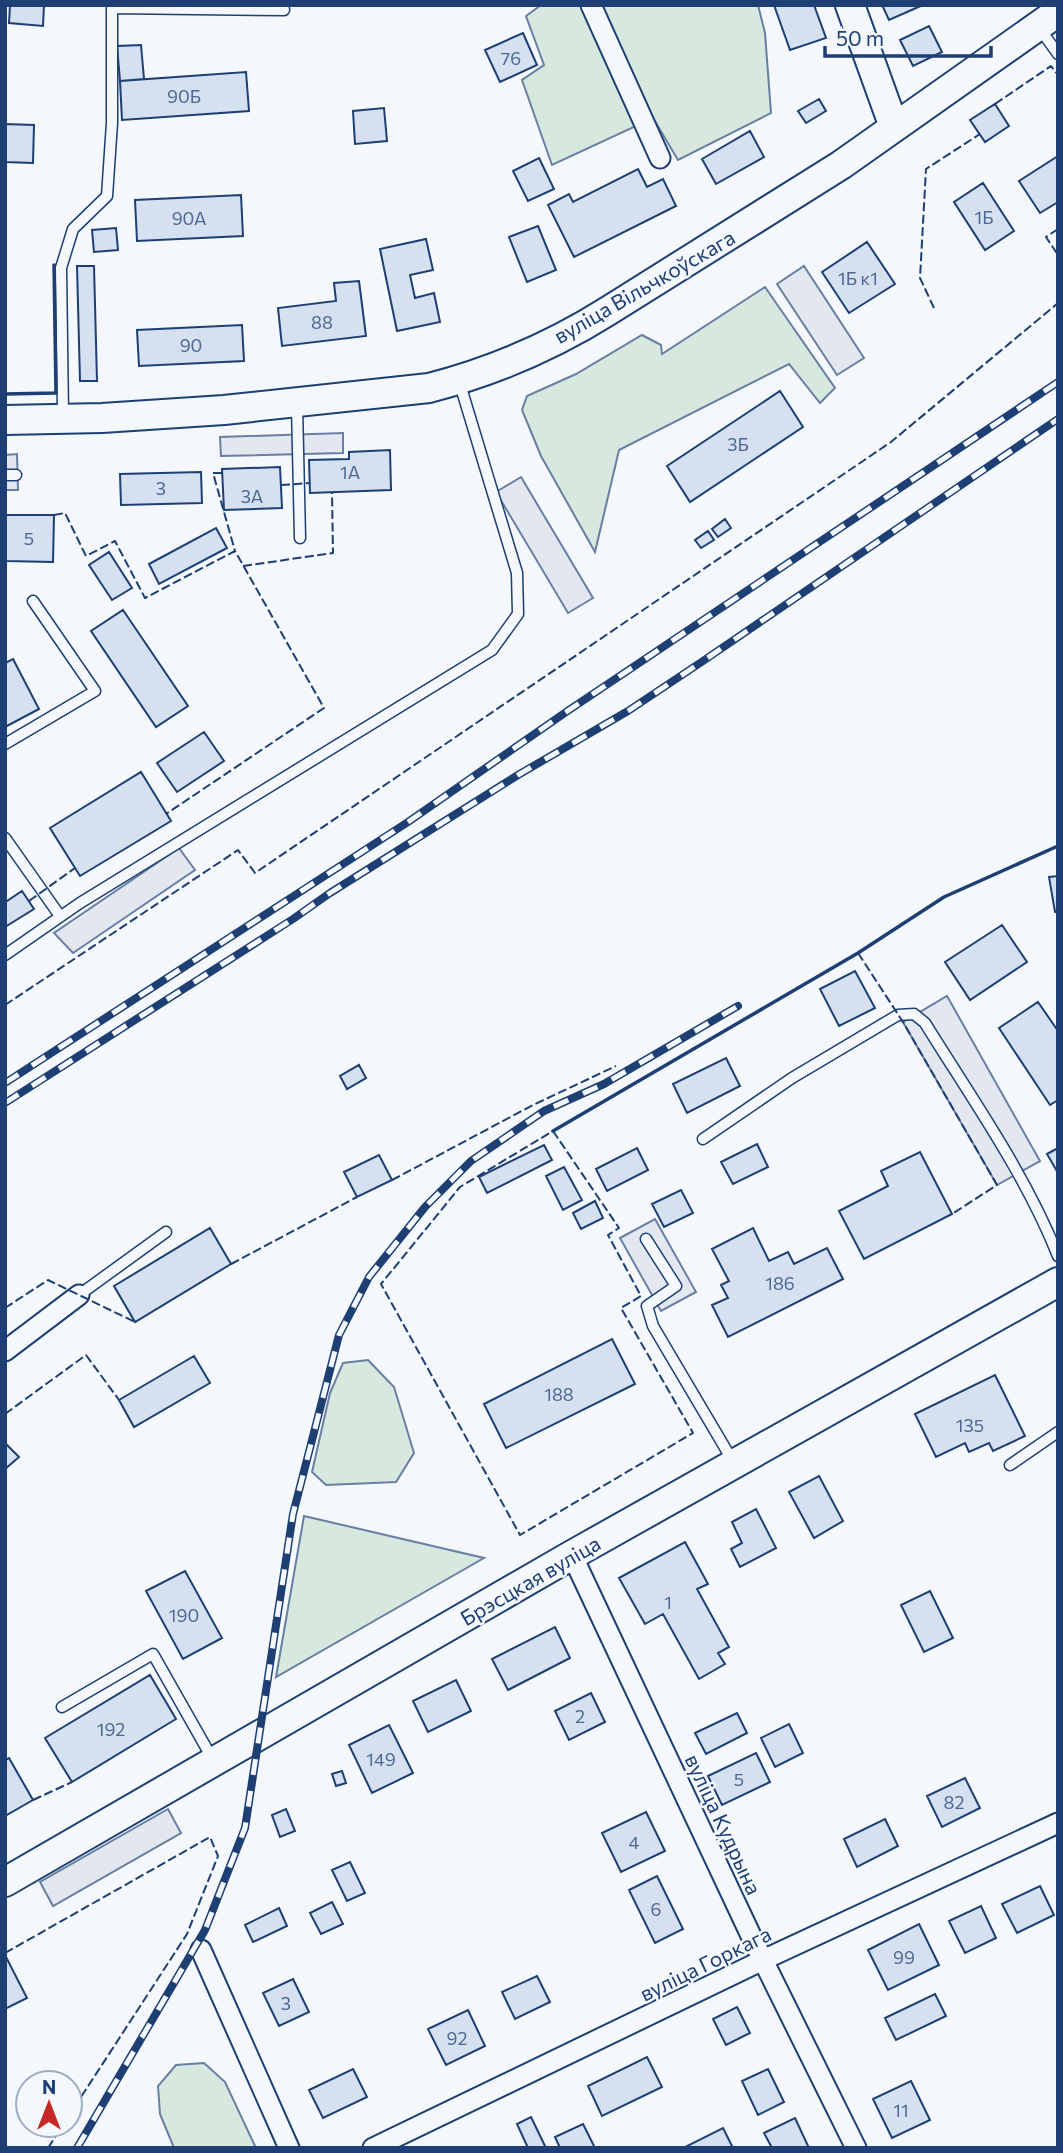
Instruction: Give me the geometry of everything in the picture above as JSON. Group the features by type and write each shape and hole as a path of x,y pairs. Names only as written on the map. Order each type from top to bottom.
{"main road":[{"path":"850,5 894,127"},
{"name":"вуліца Вільчкоўскага","path":"5,421 224,410 429,388 459,380 580,328 764,215 1047,19"},
{"name":"Брэсцкая вуліца","path":"5,1882 572,1555 1058,1282"}],"street":[{"path":"591,5 660,158"},
{"path":"5,1351 79,1295"},
{"name":"вуліца Кудрына","path":"572,1555 763,1960 856,2148"},
{"name":"вуліца Горкага","path":"373,2148 763,1960 1058,1823"},
{"path":"201,1950 289,2148"}],"lane":[{"path":"63,419 61,268 73,229 107,196 112,123 113,8 284,10 283,5"},
{"path":"1047,19 1058,54"},
{"path":"5,955 60,916 492,650 518,614 517,573 459,380"},
{"path":"297,402 300,538"},
{"path":"5,744 95,691 33,601"},
{"path":"5,838 60,916"},
{"path":"703,1139 792,1078 898,1014 914,1014 925,1023 1018,1173 1058,1256"},
{"path":"79,1295 166,1232"},
{"path":"646,1239 676,1286 647,1306 653,1326 734,1464"},
{"path":"1010,1465 1058,1432"},
{"path":"62,1707 153,1654 214,1762"}],"shaded area":[{"path":"541,5 758,5 765,33 771,113 678,160 653,118 552,165 522,80 544,65 526,16"},
{"path":"804,266 864,358 837,375 777,284"},
{"path":"765,287 835,388 820,403 789,364 619,450 595,552 541,456 522,410 527,396 576,374 642,335 661,345 662,354"},
{"path":"343,433 343,453 221,456 220,437"},
{"path":"17,454 18,490 5,490 5,455"},
{"path":"521,477 593,598 568,613 496,492"},
{"path":"179,848 195,870 73,953 54,933"},
{"path":"947,996 1040,1161 997,1185 903,1022"},
{"path":"655,1219 696,1292 661,1311 620,1238"},
{"path":"368,1360 394,1387 414,1453 396,1482 326,1485 312,1472 330,1393 343,1363"},
{"path":"304,1516 484,1558 276,1677"},
{"path":"168,1809 181,1833 53,1906 40,1882"},
{"path":"204,2063 225,2082 256,2148 174,2148 160,2114 158,2086 176,2065"}],"building":[{"path":"10,5 44,5 43,26 9,23"},
{"path":"774,5 814,5 826,38 790,50"},
{"path":"882,5 923,5 889,20"},
{"path":"929,26 942,52 913,66 900,40"},
{"path":"523,33 537,65 500,82 485,50"},
{"path":"141,45 144,79 120,81 117,46"},
{"path":"246,72 249,111 122,120 120,81"},
{"path":"819,99 826,111 806,123 798,111"},
{"path":"995,104 1009,126 985,142 970,120"},
{"path":"384,108 387,141 355,144 353,111"},
{"path":"5,124 34,125 33,163 5,162"},
{"path":"750,131 764,157 716,184 702,159"},
{"path":"1058,156 1058,202 1040,213 1019,181"},
{"path":"539,158 554,189 528,201 513,171"},
{"path":"638,169 647,187 663,179 676,206 574,257 548,205 569,194 573,202"},
{"path":"983,183 1014,231 985,250 954,202"},
{"path":"241,195 243,236 137,241 135,200"},
{"path":"538,226 556,270 527,282 509,237"},
{"path":"116,228 118,250 94,252 92,230"},
{"path":"426,239 433,270 410,275 415,298 434,293 440,322 397,331 380,249"},
{"path":"867,242 895,284 849,313 822,272"},
{"path":"77,266 94,266 97,381 80,381"},
{"path":"359,281 366,336 282,346 278,308 336,301 334,283"},
{"path":"242,325 244,361 139,366 137,330"},
{"path":"780,391 803,427 690,502 667,466"},
{"path":"390,450 391,490 310,493 309,460 349,459 349,452"},
{"path":"280,467 282,508 224,510 222,469"},
{"path":"201,472 202,503 121,505 120,474"},
{"path":"5,515 54,515 53,562 5,561"},
{"path":"725,519 731,528 718,537 712,529"},
{"path":"216,528 227,548 159,584 149,564"},
{"path":"708,531 714,540 701,548 695,540"},
{"path":"109,552 132,588 112,600 89,565"},
{"path":"123,610 188,706 156,727 91,631"},
{"path":"13,659 39,709 5,727 5,663"},
{"path":"204,732 224,761 177,792 157,763"},
{"path":"141,772 171,821 80,876 50,828"},
{"path":"1058,876 1058,911 1055,912 1049,877"},
{"path":"22,891 34,909 5,927 5,899 7,901"},
{"path":"1002,925 1027,962 970,1000 945,962"},
{"path":"855,971 875,1008 839,1026 820,989"},
{"path":"1038,1002 1058,1031 1058,1100 1050,1105 999,1028"},
{"path":"726,1058 740,1086 687,1113 673,1084"},
{"path":"359,1065 366,1078 347,1089 340,1076"},
{"path":"757,1144 768,1167 733,1184 721,1162"},
{"path":"544,1145 552,1160 487,1193 479,1177"},
{"path":"637,1148 648,1170 607,1191 596,1169"},
{"path":"1058,1148 1058,1173 1047,1154"},
{"path":"920,1152 952,1214 864,1259 839,1211 888,1186 881,1171"},
{"path":"379,1155 392,1180 357,1197 344,1172"},
{"path":"564,1167 582,1200 563,1210 546,1176"},
{"path":"681,1190 693,1213 664,1227 652,1204"},
{"path":"595,1201 603,1218 581,1229 573,1213"},
{"path":"210,1228 231,1264 135,1322 114,1286"},
{"path":"753,1228 769,1261 788,1252 794,1264 827,1248 843,1279 728,1337 712,1305 728,1298 721,1285 729,1281 712,1249"},
{"path":"612,1339 635,1384 506,1448 484,1404"},
{"path":"194,1356 210,1383 134,1427 119,1400"},
{"path":"995,1375 1025,1436 993,1451 989,1443 969,1452 965,1443 936,1457 915,1414"},
{"path":"5,1443 19,1457 5,1469"},
{"path":"819,1476 843,1521 814,1538 789,1492"},
{"path":"756,1509 776,1548 740,1567 731,1549 742,1543 732,1522"},
{"path":"685,1542 708,1584 697,1589 729,1647 718,1653 725,1664 699,1679 663,1614 645,1624 619,1578"},
{"path":"185,1571 222,1638 183,1659 146,1591"},
{"path":"930,1591 953,1638 924,1652 901,1605"},
{"path":"555,1627 570,1658 508,1690 492,1659"},
{"path":"150,1675 176,1719 72,1782 45,1738"},
{"path":"456,1680 471,1711 428,1732 413,1701"},
{"path":"591,1693 605,1722 569,1740 555,1711"},
{"path":"737,1713 747,1733 706,1754 695,1733"},
{"path":"789,1724 803,1753 775,1767 761,1738"},
{"path":"389,1725 413,1773 372,1793 349,1745"},
{"path":"756,1753 770,1782 722,1805 708,1776"},
{"path":"9,1758 33,1800 5,1816 5,1760"},
{"path":"342,1771 346,1783 336,1786 332,1774"},
{"path":"965,1778 980,1808 942,1827 927,1796"},
{"path":"286,1809 295,1831 280,1837 272,1815"},
{"path":"646,1812 665,1851 621,1872 602,1833"},
{"path":"885,1819 898,1846 857,1867 844,1839"},
{"path":"350,1862 365,1893 347,1901 332,1870"},
{"path":"657,1876 683,1929 655,1943 629,1890"},
{"path":"1040,1886 1054,1915 1017,1933 1002,1904"},
{"path":"332,1902 343,1924 321,1934 310,1913"},
{"path":"981,1906 996,1938 965,1953 949,1921"},
{"path":"279,1908 287,1926 253,1942 245,1925"},
{"path":"919,1924 939,1965 888,1990 868,1950"},
{"path":"5,1955 27,1998 5,2009"},
{"path":"537,1976 550,2002 515,2019 502,1992"},
{"path":"293,1979 309,2012 279,2026 263,1993"},
{"path":"935,1994 946,2016 896,2040 885,2018"},
{"path":"737,2007 750,2033 726,2045 713,2019"},
{"path":"468,2010 485,2046 446,2065 428,2029"},
{"path":"647,2057 662,2087 602,2116 588,2086"},
{"path":"353,2069 367,2097 323,2118 309,2090"},
{"path":"768,2069 784,2102 758,2115 742,2081"},
{"path":"911,2081 930,2120 892,2138 873,2099"},
{"path":"531,2117 546,2148 528,2148 517,2124"},
{"path":"795,2118 809,2148 772,2148 764,2133"},
{"path":"583,2124 595,2148 560,2148 555,2137"},
{"path":"723,2128 733,2148 685,2148 685,2147"}],"railway":[{"path":"5,1083 408,822 569,710 1058,382"},
{"path":"5,1103 330,893 518,775 628,711 1058,419"},
{"path":"77,2148 205,1930 245,1828 293,1514 339,1335 369,1277 425,1207 471,1161 544,1111 604,1084 738,1006"}],"fence":[{"path":"995,104 1051,66 1058,75"},
{"path":"934,308 920,278 926,169 980,134"},
{"path":"1058,229 1046,237 1058,255"},
{"path":"5,1005 238,850 255,873 891,442 1058,303"},
{"path":"222,473 213,473 235,551"},
{"path":"281,485 310,483"},
{"path":"243,566 333,553 332,492"},
{"path":"54,515 65,513 86,556 115,541 145,598 235,551 324,708 166,814"},
{"path":"29,901 75,868"},
{"path":"858,953 903,1022 997,1185 952,1214"},
{"path":"392,1180 533,1105 616,1066"},
{"path":"553,1131 619,1228 608,1235 641,1296 621,1308 693,1433 520,1535 381,1284 460,1187 553,1131"},
{"path":"231,1264 357,1197"},
{"path":"5,1308 48,1280 135,1322"},
{"path":"5,1414 86,1355 119,1400"},
{"path":"33,1800 72,1782"},
{"path":"5,1953 210,1837 218,1856 187,1934 84,2092"},
{"path":"48,2148 54,2139"}],"wall":[{"path":"5,394 56,393 54,265"},
{"path":"553,1131 858,953 944,897 1058,846"}]}
